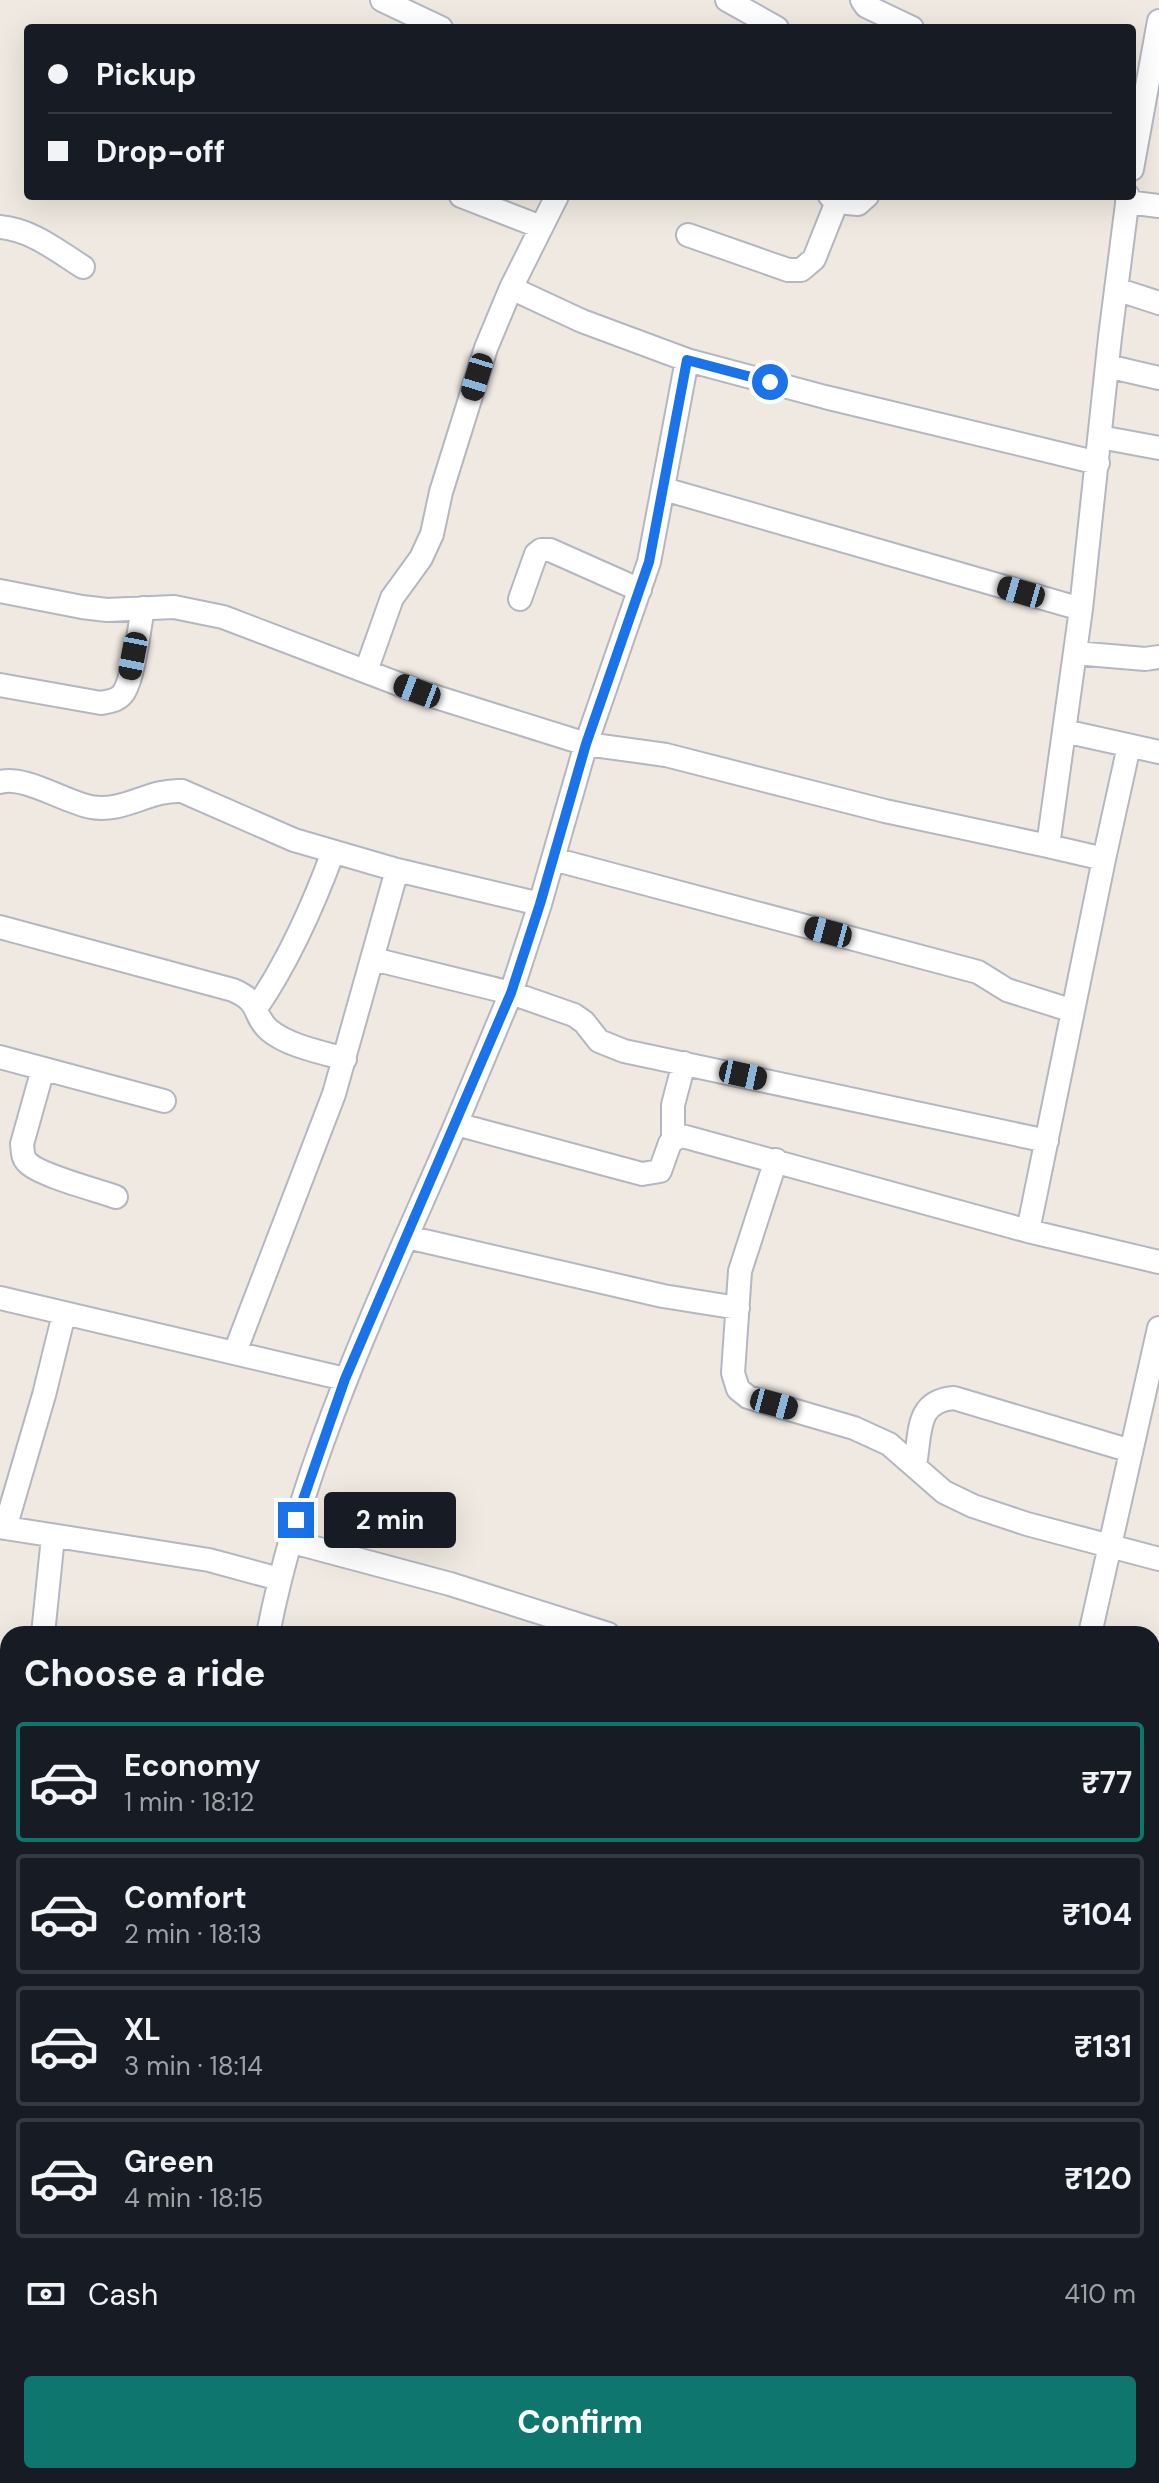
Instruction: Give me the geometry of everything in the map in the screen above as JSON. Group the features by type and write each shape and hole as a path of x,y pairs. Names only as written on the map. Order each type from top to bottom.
{"street":[{"path":"382,0 433,24"},
{"path":"727,0 770,24"},
{"path":"862,0 866,6 904,24"},
{"path":"1136,156 1143,134 1159,21"},
{"path":"471,200 541,227"},
{"path":"366,671 392,598 421,558 432,534 441,492 486,348 511,288 555,200"},
{"path":"688,235 788,270 801,270 814,259 833,200"},
{"path":"842,200 858,204 862,200"},
{"path":"1048,846 1081,609 1128,200"},
{"path":"1132,200 1159,206"},
{"path":"0,227 17,228 37,237 83,267"},
{"path":"511,288 582,321 687,360 1098,463"},
{"path":"1116,289 1159,303"},
{"path":"270,1626 289,1541 345,1379 511,993 586,744 649,562 687,360"},
{"path":"1107,366 1159,378"},
{"path":"1100,437 1159,448"},
{"path":"664,489 1081,609"},
{"path":"520,599 536,554 541,550 550,550 640,590"},
{"path":"0,591 107,610 193,609 223,617 443,699 586,744 666,755 915,818 1104,859"},
{"path":"0,685 101,703 116,700 129,680 143,608"},
{"path":"1075,653 1145,659 1159,657"},
{"path":"1064,731 1159,752"},
{"path":"1028,1231 1129,746"},
{"path":"0,782 21,783 65,800 105,808 126,806 165,790 182,791 206,799 259,827 333,852 540,904"},
{"path":"257,1007 299,932 333,852"},
{"path":"553,859 978,972 1007,990 1073,1011"},
{"path":"235,1352 296,1198 345,1059 397,870"},
{"path":"0,927 233,990 247,996 257,1007 265,1027 275,1035 345,1059"},
{"path":"373,959 511,993 574,1015 599,1041 609,1046 1047,1141"},
{"path":"0,1057 164,1101"},
{"path":"456,1124 642,1174 660,1171 673,1138 673,1105 684,1063"},
{"path":"43,1069 22,1144 23,1156 28,1164 40,1170 116,1197"},
{"path":"673,1138 686,1137 1028,1231 1159,1262"},
{"path":"776,1160 740,1271 733,1373 738,1389 748,1397 854,1428 889,1444 944,1492 973,1506 1159,1559"},
{"path":"407,1237 663,1296 738,1308"},
{"path":"0,1298 345,1379"},
{"path":"64,1314 44,1395 2,1527 209,1560 279,1579"},
{"path":"1092,1626 1159,1328"},
{"path":"915,1465 923,1417 930,1405 941,1399 954,1398 1131,1451"},
{"path":"44,1626 53,1537"},
{"path":"289,1541 450,1584 579,1626"}],"route":[{"path":"296,1520 345,1379 511,993 586,744 649,562 687,360 770,382"}]}
